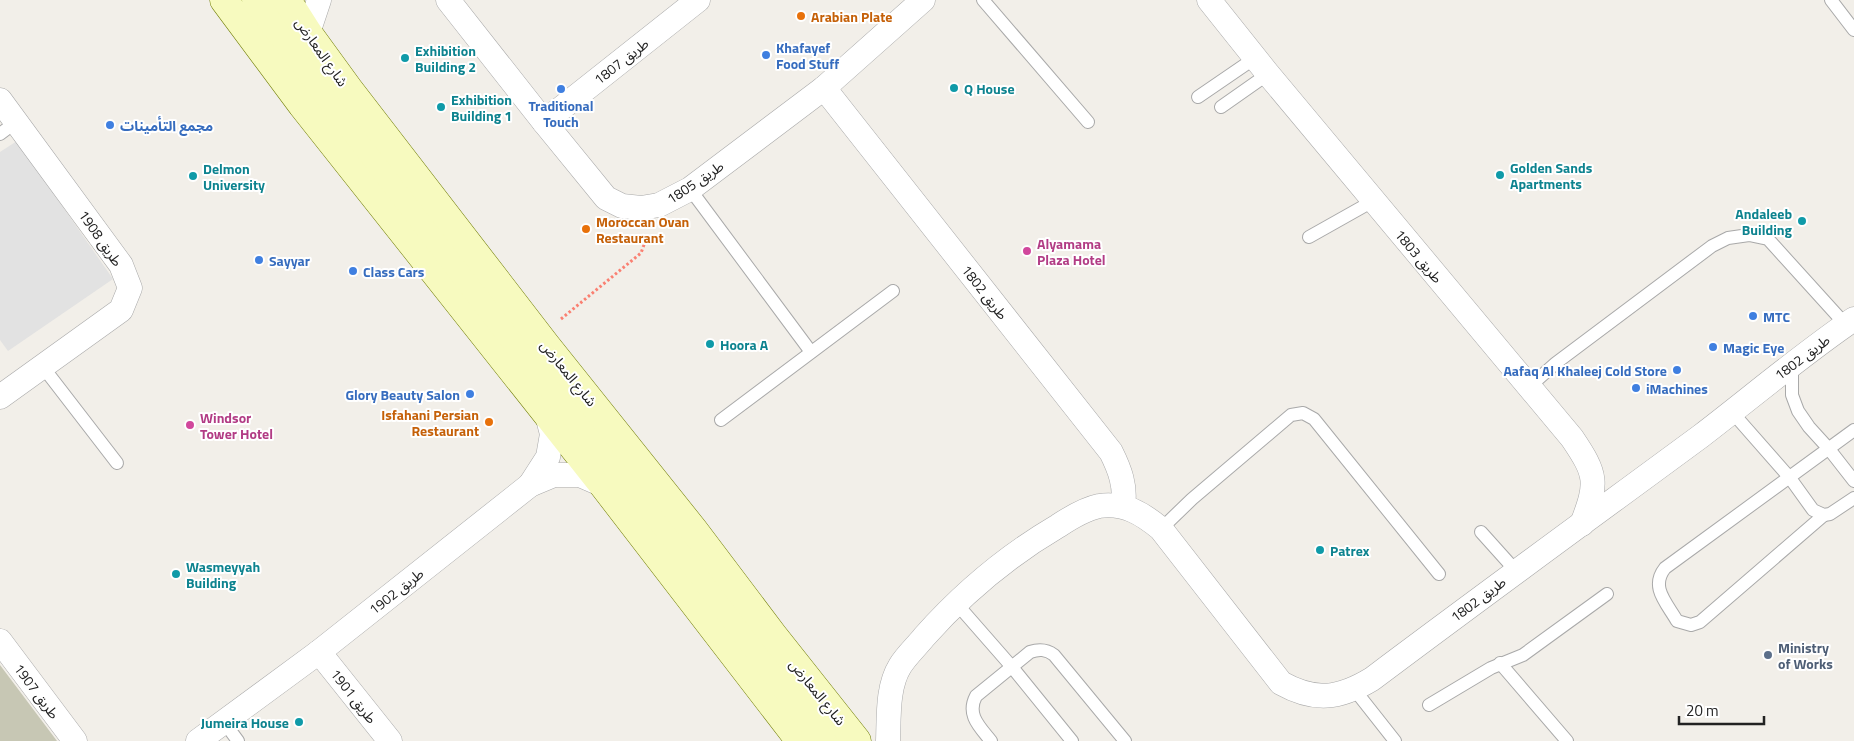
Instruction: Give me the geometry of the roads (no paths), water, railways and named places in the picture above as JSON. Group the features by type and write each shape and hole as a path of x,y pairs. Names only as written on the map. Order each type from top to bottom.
{"main road":[{"path":"224,0 302,105 603,485 800,741"},
{"name":"شارع المعارض","path":"256,0 528,357 675,537 826,741"},
{"name":"شارع المعارض","path":"287,0 308,33 348,88 546,345 694,529 773,635 857,741"}],"street":[{"path":"308,33 319,0"},
{"name":"طريق 1805","path":"448,0 606,198 622,206 641,208 659,205 690,189 824,88 923,0"},
{"name":"طريق 1807","path":"544,122 698,0"},
{"name":"طريق 1803","path":"1209,0 1373,201 1572,438 1588,462 1593,479 1591,501 1582,524"},
{"name":"طريق 1802","path":"824,88 1111,452 1118,465 1122,480 1125,494 1123,506"},
{"name":"طريق 1908","path":"0,100 8,128 121,265 130,288 121,310 0,397"},
{"name":"طريق 1802","path":"888,741 890,699 899,667 945,613 999,564 1037,538 1076,515 1099,506 1123,506 1144,515 1161,529 1280,683 1295,691 1310,695 1327,696 1343,694 1372,679 1732,412 1850,321"},
{"path":"530,485 548,457 552,434 548,415"},
{"name":"طريق 1902","path":"198,741 320,652 530,485 554,474 563,474 580,475 603,485"},
{"name":"طريق 1907","path":"0,642 75,741"},
{"name":"طريق 1901","path":"320,652 390,741"}],"lane":[{"path":"983,0 1088,122"},
{"path":"1831,0 1854,30"},
{"path":"1198,98 1262,66"},
{"path":"1221,107 1262,66"},
{"path":"690,189 811,352"},
{"path":"1309,237 1373,201"},
{"path":"1529,387 1556,363 1650,292 1712,246 1728,238 1749,235 1768,239 1850,321"},
{"path":"721,420 893,291"},
{"path":"1792,364 1792,395 1798,411 1854,481"},
{"path":"43,367 117,463"},
{"path":"1732,412 1790,478 1813,510 1824,515"},
{"path":"1161,529 1192,499 1291,416 1303,413 1314,419 1438,574"},
{"path":"1854,430 1665,568 1658,579 1657,586 1677,621 1691,625 1700,622 1824,515 1830,514 1854,498"},
{"path":"1481,532 1516,571"},
{"path":"1429,705 1500,663 1523,655 1607,594"},
{"path":"956,603 1012,667 1072,741"},
{"path":"991,741 974,719 972,703 976,696 1030,652 1040,650 1054,655 1125,741"},
{"path":"1500,663 1567,741"},
{"path":"1354,689 1395,741"},
{"path":"224,722 238,741"}],"place":[{"name":"Arabian Plate","path":"801,16"},
{"name":"Khafayef Food Stuff","path":"766,55"},
{"name":"Exhibition Building 2","path":"405,58"},
{"name":"Q House","path":"954,88"},
{"name":"Traditional Touch","path":"561,89"},
{"name":"Exhibition Building 1","path":"441,107"},
{"name":"مجمع التأمينات","path":"110,125"},
{"name":"Golden Sands Apartments","path":"1500,175"},
{"name":"Delmon University","path":"193,176"},
{"name":"Andaleeb Building","path":"1802,221"},
{"name":"Moroccan Ovan Restaurant","path":"586,229"},
{"name":"Alyamama Plaza Hotel","path":"1027,251"},
{"name":"Sayyar","path":"259,260"},
{"name":"Class Cars","path":"353,271"},
{"name":"MTC","path":"1753,316"},
{"name":"Hoora A","path":"710,344"},
{"name":"Magic Eye","path":"1713,347"},
{"name":"Aafaq Al Khaleej Cold Store","path":"1677,370"},
{"name":"iMachines","path":"1636,388"},
{"name":"Glory Beauty Salon","path":"470,394"},
{"name":"Isfahani Persian Restaurant","path":"489,422"},
{"name":"Windsor Tower Hotel","path":"190,425"},
{"name":"Patrex","path":"1320,550"},
{"name":"Wasmeyyah Building","path":"176,574"},
{"name":"Ministry of Works","path":"1768,655"},
{"name":"Jumeira House","path":"299,722"}]}
